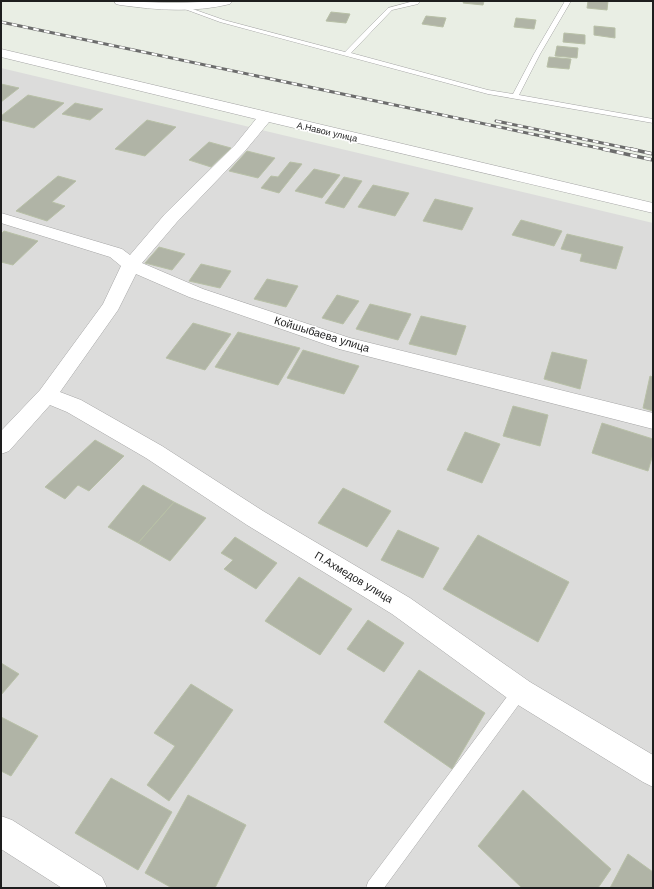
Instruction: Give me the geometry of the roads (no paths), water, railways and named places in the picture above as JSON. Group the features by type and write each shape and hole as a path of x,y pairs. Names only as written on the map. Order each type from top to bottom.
{"street":[{"path":"120,1 154,7 185,8 207,6 226,1"},
{"name":"А.Навои улица","path":"1,53 653,208"},
{"path":"4,438 47,396 70,361 111,306 131,265 171,218 224,165 266,117"},
{"name":"Койшыбаева улица","path":"1,218 116,253 131,265 196,293 346,344 653,422"},
{"name":"П.Ахмедов улица","path":"47,396 74,406 154,452 255,518 402,606 520,691 653,772"},
{"path":"1,831 91,888"}],"lane":[{"path":"347,54 390,9 416,3 417,1"},
{"path":"515,97 537,54 568,1"},
{"path":"185,8 222,21 488,92 653,121"},
{"path":"374,888 520,691"}],"railway":[{"path":"1,22 608,150"},
{"path":"496,121 636,150"},
{"path":"603,149 653,160"},
{"path":"631,149 653,154"}]}
